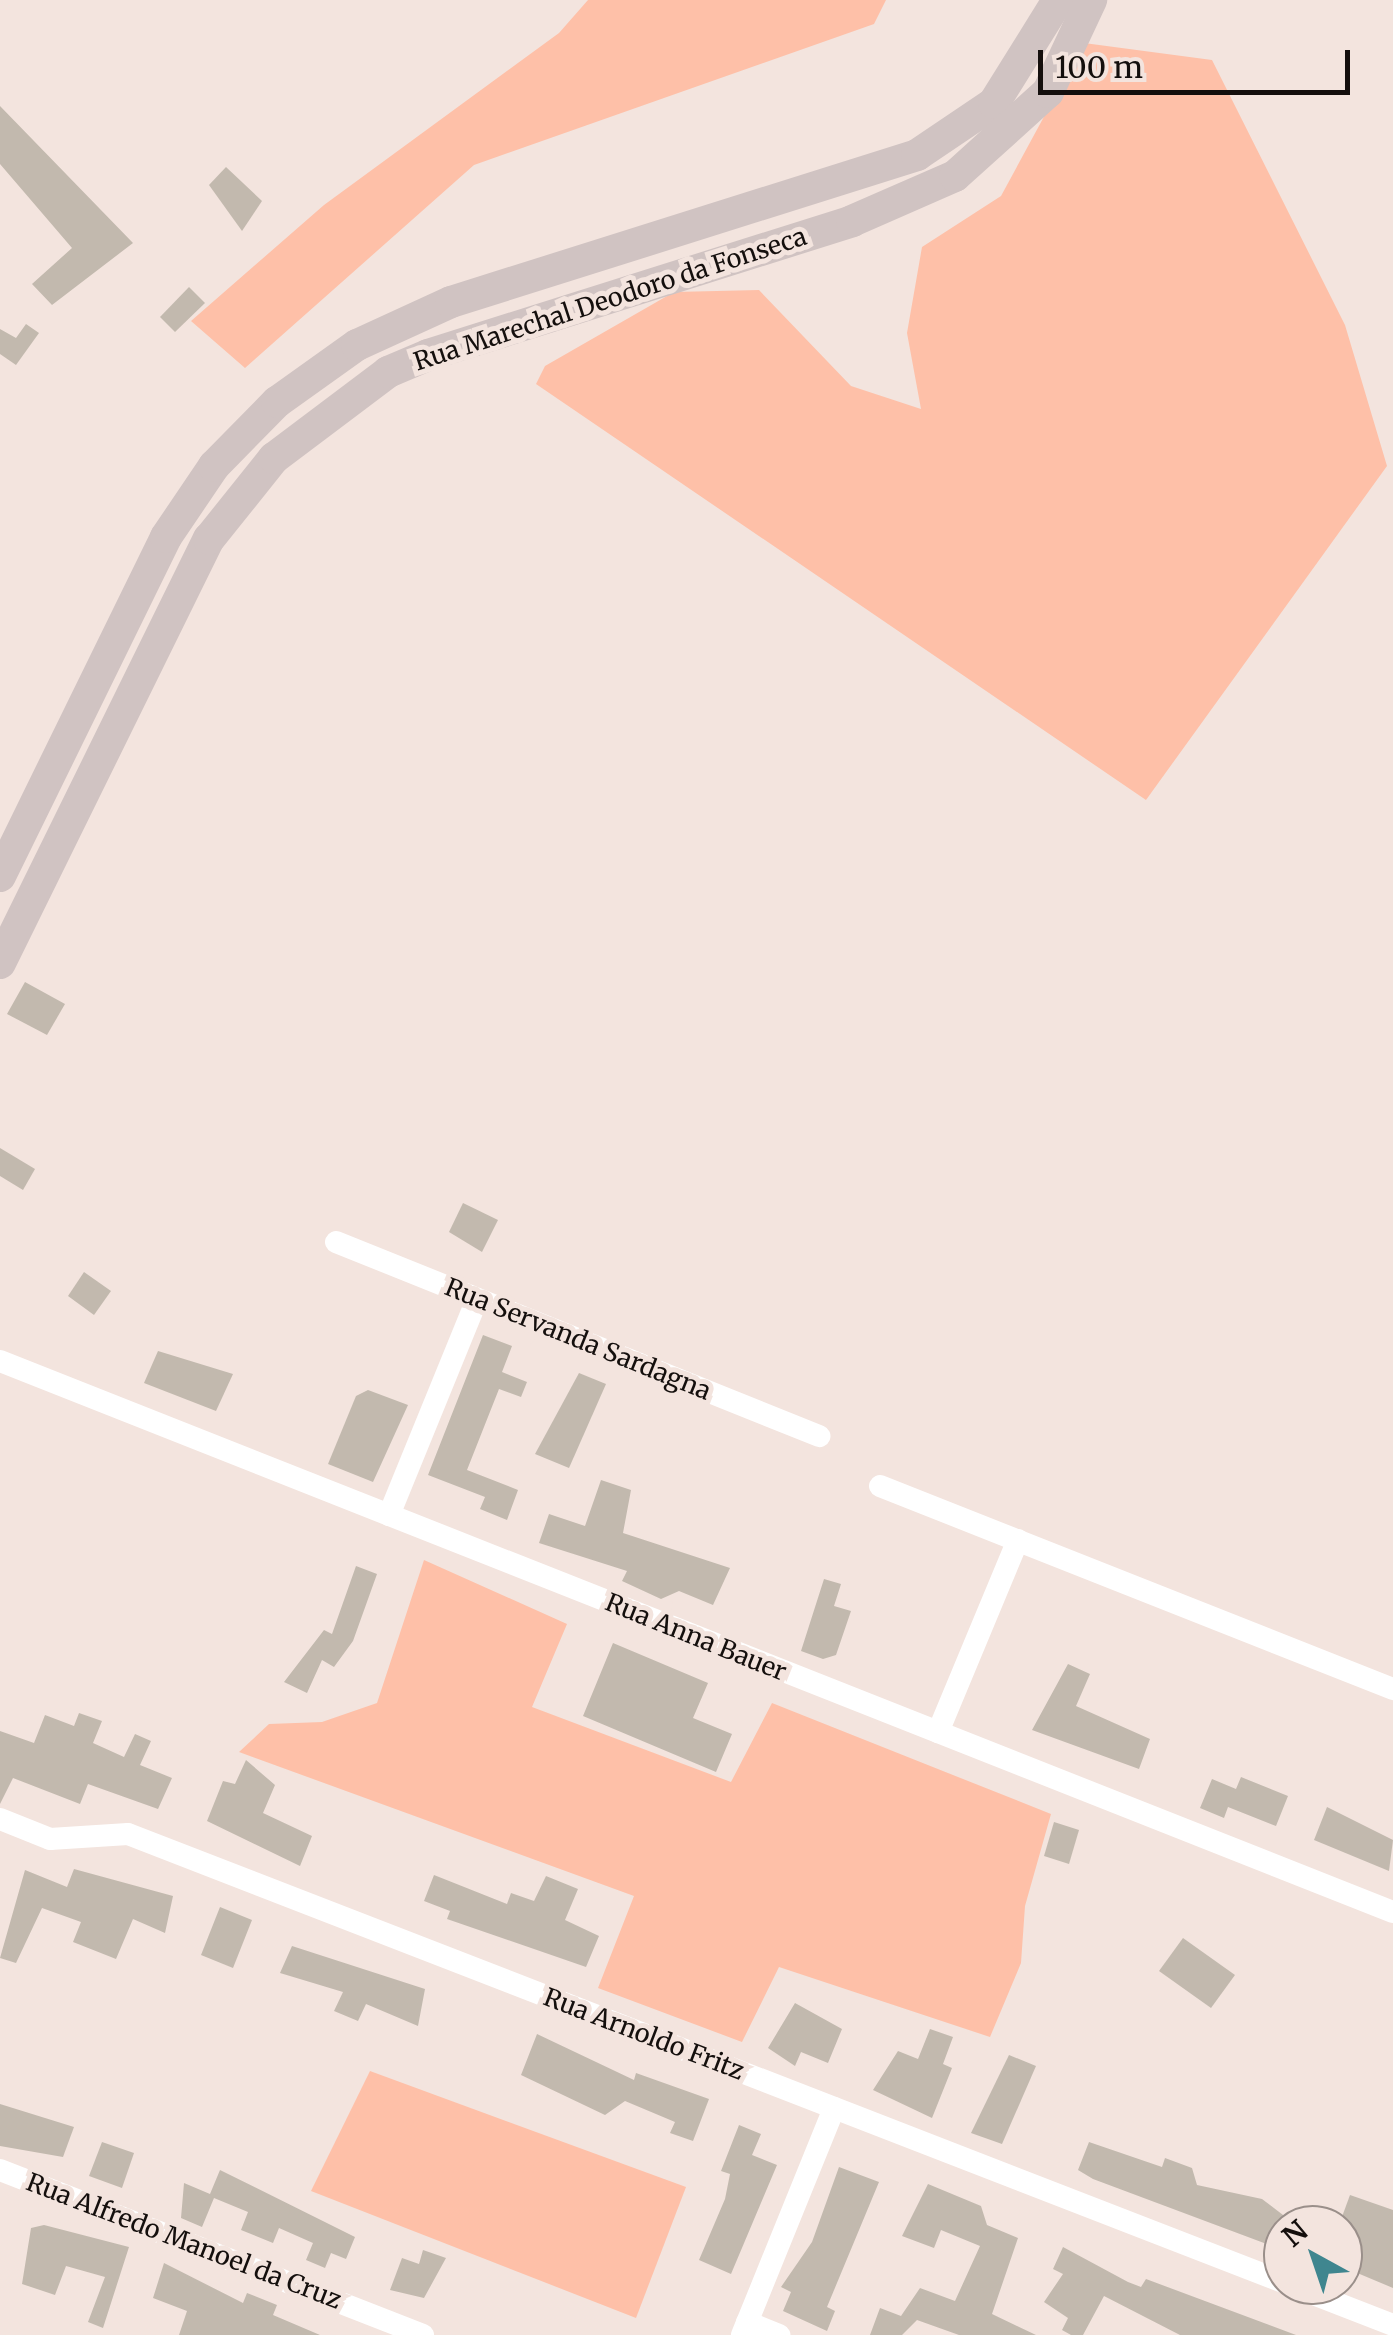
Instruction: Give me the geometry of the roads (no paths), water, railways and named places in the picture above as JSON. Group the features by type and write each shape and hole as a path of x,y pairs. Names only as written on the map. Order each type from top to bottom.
{"main road":[{"name":"Rua Marechal Deodoro da Fonseca","path":"0,876 166,536 246,430 311,374 407,321 810,194 963,128 1020,71 1058,0"},
{"name":"Rua Marechal Deodoro da Fonseca","path":"0,963 54,862 209,539 274,458 388,372 428,355 912,198 997,147 1048,92 1091,0"},
{"path":"810,194 822,230"},
{"path":"246,430 274,458"},
{"path":"0,911 54,862"}],"street":[{"name":"Rua Servanda Sardagna","path":"336,1242 819,1436"},
{"path":"389,1515 478,1299"},
{"name":"Rua Anna Bauer","path":"0,1361 1393,1912"},
{"path":"880,1486 1393,1688"},
{"path":"938,1732 1018,1540"},
{"name":"Rua Arnoldo Fritz","path":"0,1819 50,1838 128,1834 1263,2274"},
{"path":"780,2335 745,2328 834,2108"},
{"name":"Rua Alfredo Manoel da Cruz","path":"0,2170 423,2335"},
{"path":"1342,2305 1393,2325"}]}
